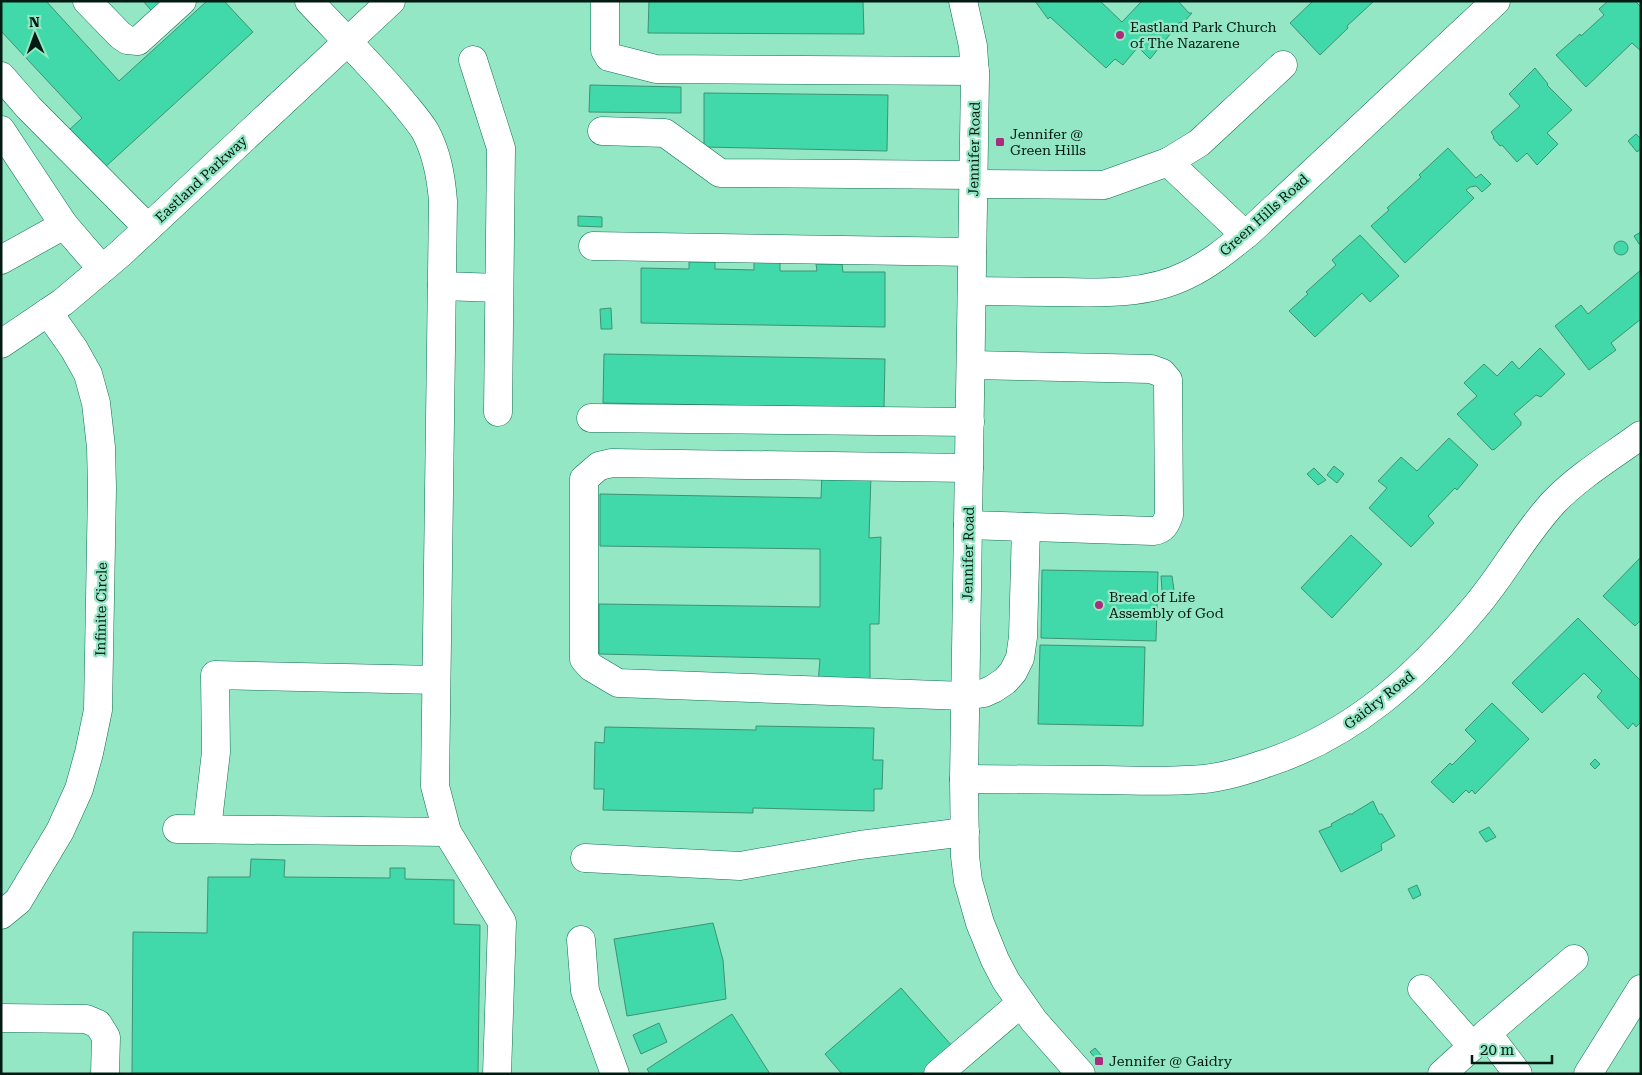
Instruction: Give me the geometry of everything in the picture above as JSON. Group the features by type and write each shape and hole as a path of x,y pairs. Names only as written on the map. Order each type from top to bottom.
{"street":[{"path":"87,1 120,35 132,42 138,41 182,1"},
{"path":"309,1 390,88 424,130 435,154 440,171 443,201 435,786 448,832 502,922 497,1074"},
{"name":"Eastland Parkway","path":"1,344 63,302 102,269 391,1"},
{"path":"605,1 605,50 609,57 656,69 975,71"},
{"name":"Jennifer Road","path":"963,1 973,46 975,71 964,778 965,856 968,881 980,923 1006,981 1034,1021 1081,1074"},
{"name":"Green Hills Road","path":"972,291 1126,291 1157,285 1186,276 1217,258 1245,235 1496,1"},
{"path":"473,60 501,148 498,412"},
{"path":"602,130 665,133 720,173 1104,185 1168,162 1200,143 1283,64"},
{"path":"1,76 29,108 148,228"},
{"path":"1,130 64,224 102,269"},
{"path":"1168,162 1245,235"},
{"path":"1,260 64,224"},
{"path":"593,246 972,252"},
{"path":"442,286 499,288"},
{"name":"Infinite Circle","path":"9,908 60,831 79,789 98,710 102,488 101,446 96,403 88,374 74,349 48,312"},
{"path":"968,525 1153,531 1160,529 1166,524 1169,515 1168,380 1162,373 1151,369 971,365"},
{"path":"591,418 970,422"},
{"name":"Gaidry Road","path":"964,778 1160,781 1206,778 1242,772 1319,742 1351,724 1381,702 1420,667 1476,607 1498,578 1518,546 1552,504 1574,483 1641,436"},
{"path":"969,468 612,462 599,466 584,479 584,659 591,666 618,682 966,696 984,693 1005,682 1020,658 1026,527"},
{"path":"207,829 216,752 216,675 436,680"},
{"path":"176,829 448,832"},
{"path":"585,858 740,866 860,845 965,832"},
{"path":"581,940 585,992 615,1074"},
{"path":"1442,1074 1574,959"},
{"path":"1422,989 1518,1074"},
{"path":"1588,1074 1641,990"},
{"path":"938,1074 1021,1002"},
{"path":"1,1018 86,1019 98,1024 106,1037 105,1074"}],"building":[{"path":"1,1 46,1 119,81 207,1 224,1 253,32 103,169 68,131 82,118 1,31"},
{"path":"143,1 175,1 157,17"},
{"path":"649,1 863,1 864,34 648,33"},
{"name":"Eastland Park Church of The Nazarene","path":"1035,1 1100,1 1122,22 1142,1 1178,1 1189,13 1192,13 1183,23 1180,22 1150,59 1138,47 1123,65 1115,59 1106,68 1050,17 1048,19"},
{"path":"1313,1 1374,1 1320,55 1290,23"},
{"path":"1608,1 1635,1 1641,7 1641,51 1632,43 1586,87 1556,55 1604,15 1599,9"},
{"path":"1535,68 1547,85 1572,110 1547,133 1558,144 1537,165 1527,153 1517,162 1493,138 1491,132 1520,106 1509,94"},
{"path":"590,85 681,87 681,113 589,112"},
{"path":"704,93 888,95 887,151 704,147"},
{"path":"1636,134 1641,139 1641,149 1637,152 1628,141"},
{"path":"1448,148 1476,178 1481,174 1491,184 1482,192 1476,186 1466,190 1474,198 1405,263 1371,226 1389,210 1387,208 1421,177 1419,175"},
{"path":"578,216 602,217 602,227 578,226"},
{"path":"1641,232 1641,243 1639,244 1634,236"},
{"path":"1360,235 1399,276 1370,302 1362,293 1315,337 1289,311 1308,294 1306,292 1336,265 1332,260"},
{"path":"1621,241 1626,243 1628,248 1626,253 1621,255 1616,253 1614,248 1616,243"},
{"path":"689,262 715,262 715,269 754,270 754,262 780,262 780,271 817,271 816,264 842,264 843,272 885,272 885,327 641,323 641,268 689,269"},
{"path":"1641,270 1641,319 1611,343 1616,350 1589,370 1555,326 1581,305 1588,314"},
{"path":"611,308 612,329 601,329 600,309"},
{"path":"1540,348 1565,374 1541,397 1536,395 1514,414 1521,422 1521,425 1492,450 1457,414 1477,396 1464,383 1484,364 1497,376 1512,361 1519,369"},
{"path":"604,354 885,359 884,408 603,403"},
{"path":"1449,438 1478,465 1457,490 1455,488 1428,516 1434,523 1411,547 1369,508 1387,488 1378,481 1401,457 1417,471"},
{"path":"1334,466 1344,474 1337,483 1327,475"},
{"path":"1314,468 1326,480 1318,485 1307,474"},
{"path":"822,473 871,474 869,538 881,537 879,624 870,624 870,684 818,684 820,659 599,654 599,604 820,607 820,549 600,546 600,494 821,498"},
{"path":"1351,535 1382,564 1332,618 1301,588"},
{"path":"1641,557 1641,620 1635,626 1603,596"},
{"name":"Bread of Life Assembly of God","path":"1042,570 1158,572 1156,641 1041,638"},
{"path":"1161,576 1172,576 1174,590 1170,591 1170,593 1162,591"},
{"path":"1578,618 1641,681 1641,722 1636,727 1633,723 1628,729 1597,697 1602,691 1584,673 1542,713 1512,683"},
{"path":"1040,645 1145,647 1143,726 1038,724"},
{"path":"1492,703 1529,739 1475,794 1472,790 1469,793 1466,790 1453,803 1431,782 1450,763 1452,765 1476,741 1465,730"},
{"path":"756,726 874,728 873,760 883,760 882,789 874,789 874,811 753,808 753,813 603,810 604,789 594,789 595,742 604,743 605,727 756,730"},
{"path":"1595,759 1600,764 1595,769 1590,764"},
{"path":"1373,801 1379,814 1382,814 1395,836 1381,844 1382,850 1341,872 1319,831 1332,826 1331,824 1349,814 1353,814"},
{"path":"1489,827 1496,837 1486,842 1479,832"},
{"path":"251,859 285,860 284,877 390,878 390,868 405,868 405,879 454,880 454,924 480,925 478,1074 132,1074 133,932 207,933 208,877 250,877"},
{"path":"1417,885 1421,895 1413,899 1408,889"},
{"path":"713,923 723,960 726,999 627,1016 614,939"},
{"path":"901,988 952,1046 924,1074 842,1074 825,1054"},
{"path":"732,1014 770,1074 650,1074 647,1069"},
{"path":"659,1023 667,1042 641,1054 633,1035"},
{"path":"1095,1048 1102,1056 1097,1060 1090,1052"}],"place":[{"name":"Eastland Park Church of The Nazarene","path":"1120,35"},
{"name":"Jennifer @ Green Hills","path":"1000,142"},
{"name":"Bread of Life Assembly of God","path":"1099,605"},
{"name":"Jennifer @ Gaidry","path":"1099,1061"}]}
